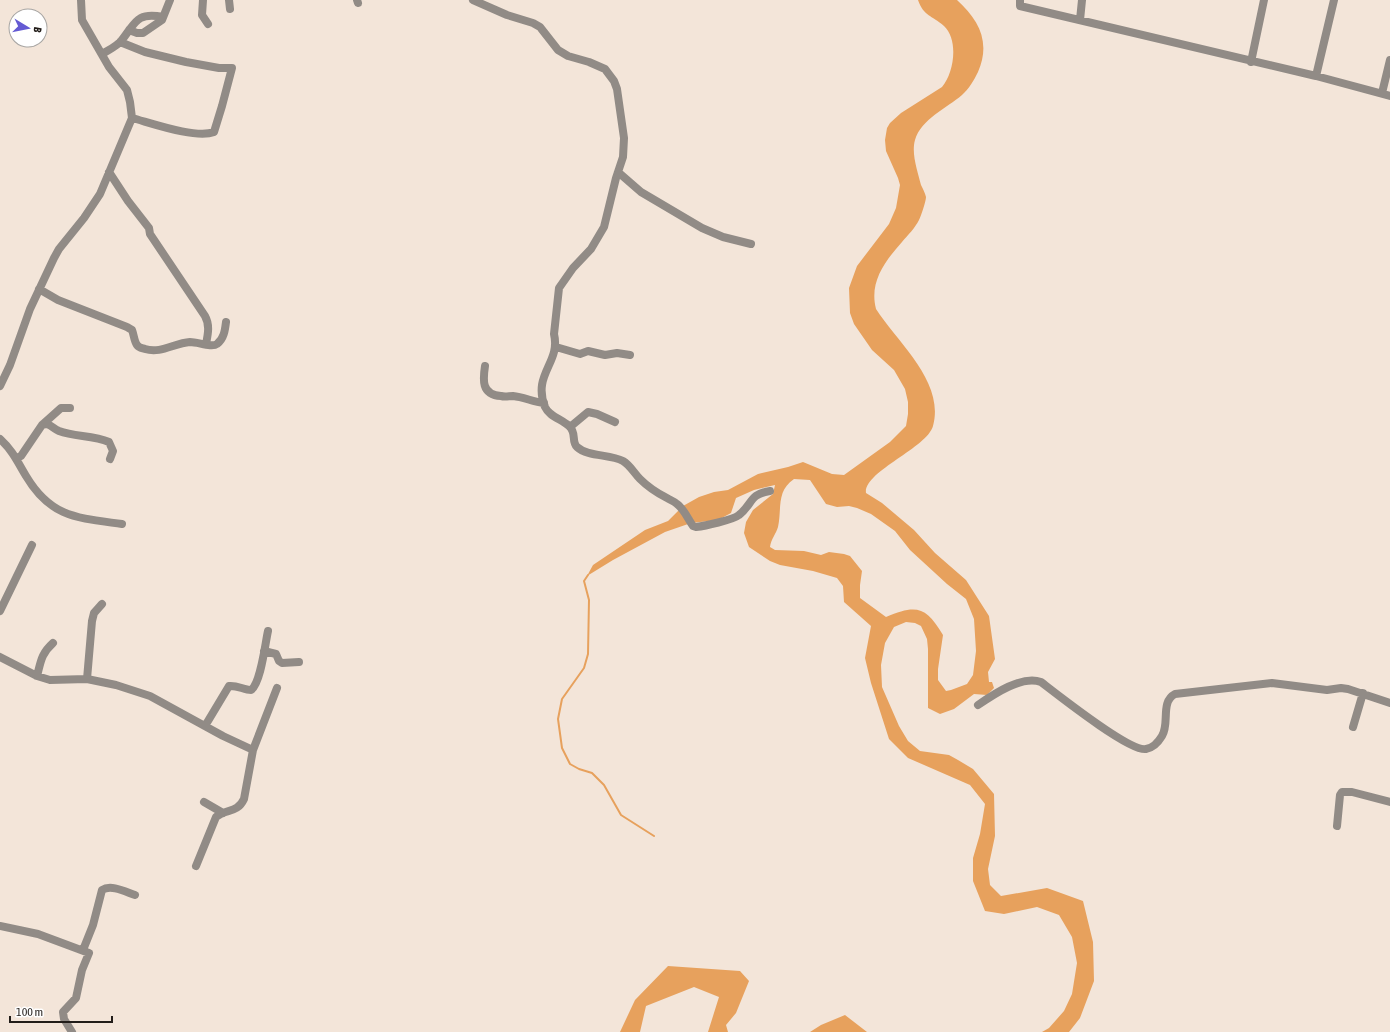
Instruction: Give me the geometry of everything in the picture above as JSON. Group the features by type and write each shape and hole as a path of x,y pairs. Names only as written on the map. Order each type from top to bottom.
{"street":[{"path":"0,386 10,365 38,289 59,249 93,206 100,194 132,118 127,90 109,68 82,20 81,0"},
{"path":"129,30 143,33 162,20 170,0"},
{"path":"203,0 202,15 208,24"},
{"path":"229,0 230,9"},
{"path":"473,0 507,15 540,27 558,50 568,56 605,69 614,81 616,89 624,138 623,157 604,227 591,249 573,268 559,288 554,334 556,347 542,382 542,393 547,410 570,427 573,431 575,444 578,448 623,461 628,464 641,480 679,505 693,526 701,527 736,518 758,494 770,491"},
{"path":"1020,0 1020,6 1386,94 1390,60"},
{"path":"1080,20 1082,0"},
{"path":"1251,62 1264,0"},
{"path":"1316,76 1334,0"},
{"path":"102,54 120,42 134,23 141,17 164,17"},
{"path":"120,42 145,52 186,62 220,68 232,68 214,132 210,134 192,133 170,129 132,118"},
{"path":"109,172 128,201 149,228 150,234 205,316 208,322 206,344"},
{"path":"618,172 642,192 702,228 723,237 751,244"},
{"path":"38,289 58,300 127,327 132,330 136,344 139,347 150,350 157,351 188,342 212,346 218,344 224,334 226,322"},
{"path":"556,347 580,354 588,351 609,355 617,353 630,355"},
{"path":"485,366 483,385 492,394 499,396 514,396 544,403"},
{"path":"17,458 21,456 42,425 61,408 70,408"},
{"path":"570,427 588,412 597,414 615,422"},
{"path":"42,425 48,424 58,430 109,442 113,452 110,459"},
{"path":"0,439 10,448 26,476 37,491 54,508 84,519 122,524"},
{"path":"0,611 32,545"},
{"path":"87,679 92,621 94,613 102,604"},
{"path":"205,726 230,686 248,690 253,689 259,675 268,631"},
{"path":"38,676 43,654 53,643"},
{"path":"264,651 276,654 279,662 282,663 299,662"},
{"path":"0,656 38,676 50,680 87,679 116,685 150,696 205,726 254,750"},
{"path":"978,705 999,691 1034,679 1041,682 1108,731 1136,748 1146,749 1155,745 1162,737 1165,729 1167,703 1175,694 1272,683 1327,690 1341,688 1363,693 1390,703"},
{"path":"196,866 216,817 223,812 235,809 241,805 244,799 254,750 277,688"},
{"path":"1353,727 1363,693"},
{"path":"1337,826 1340,795 1342,792 1352,792 1390,802"},
{"path":"204,802 223,812"},
{"path":"83,950 95,919 102,890 111,888 135,896"},
{"path":"0,926 31,932 89,953 82,970 75,1000 66,1008 63,1014 72,1032"}],"shaded area":[{"path":"918,0 957,0 971,15 981,32 983,41 982,61 978,72 967,90 956,100 935,114 918,133 914,145 915,163 921,185 925,192 926,197 924,205 916,226 884,264 875,290 874,299 876,309 907,349 926,379 932,394 935,410 933,426 920,443 884,468 874,477 868,485 866,493 882,503 914,530 935,553 966,580 989,616 995,659 988,672 989,682 992,682 994,688 987,695 974,694 954,709 940,714 928,708 927,639 921,626 915,623 906,622 894,627 885,643 881,665 882,687 899,726 908,741 920,751 949,755 973,769 994,794 995,836 988,869 990,885 1001,896 1047,888 1083,901 1093,942 1094,981 1080,1018 1069,1032 1042,1032 1049,1028 1064,1011 1072,994 1077,963 1072,937 1059,915 1037,907 1004,914 985,911 973,881 973,858 980,834 985,804 970,785 908,758 889,739 871,683 865,658 871,626 844,602 843,586 837,578 813,571 780,565 770,561 749,547 744,533 746,522 753,510 773,494 775,485 754,490 736,498 731,513 718,520 691,523 665,532 587,576 593,565 645,530 668,521 683,506 699,497 714,492 728,490 758,474 803,462 832,474 844,475 890,442 906,426 908,402 905,389 894,370 872,350 854,324 850,313 849,288 857,266 889,224 896,208 900,185 886,151 885,140 887,128 890,123 901,113 942,87 952,65 953,48 952,39 949,32 940,22 926,13 920,6","holes":["794,479 810,480 826,504 837,507 849,506 857,508 871,514 895,531 910,550 947,584 966,599 974,619 976,651 973,675 967,684 946,691 938,680 938,669 943,635 926,614 920,611 906,610 886,617 860,598 862,571 850,556 829,552 821,555 804,551 775,550 770,547 771,541 778,527 784,489"]},
{"path":"668,966 740,971 749,981 736,1013 726,1025 728,1032 708,1032 719,997 694,987 646,1006 640,1032 620,1032 635,1000"},
{"path":"845,1015 867,1032 810,1032 821,1025"}],"waterway":[{"path":"588,575 584,581 589,600 588,654 584,668 562,699 558,719 562,748 570,764 579,769 592,773 604,785 621,815 654,836"}]}
